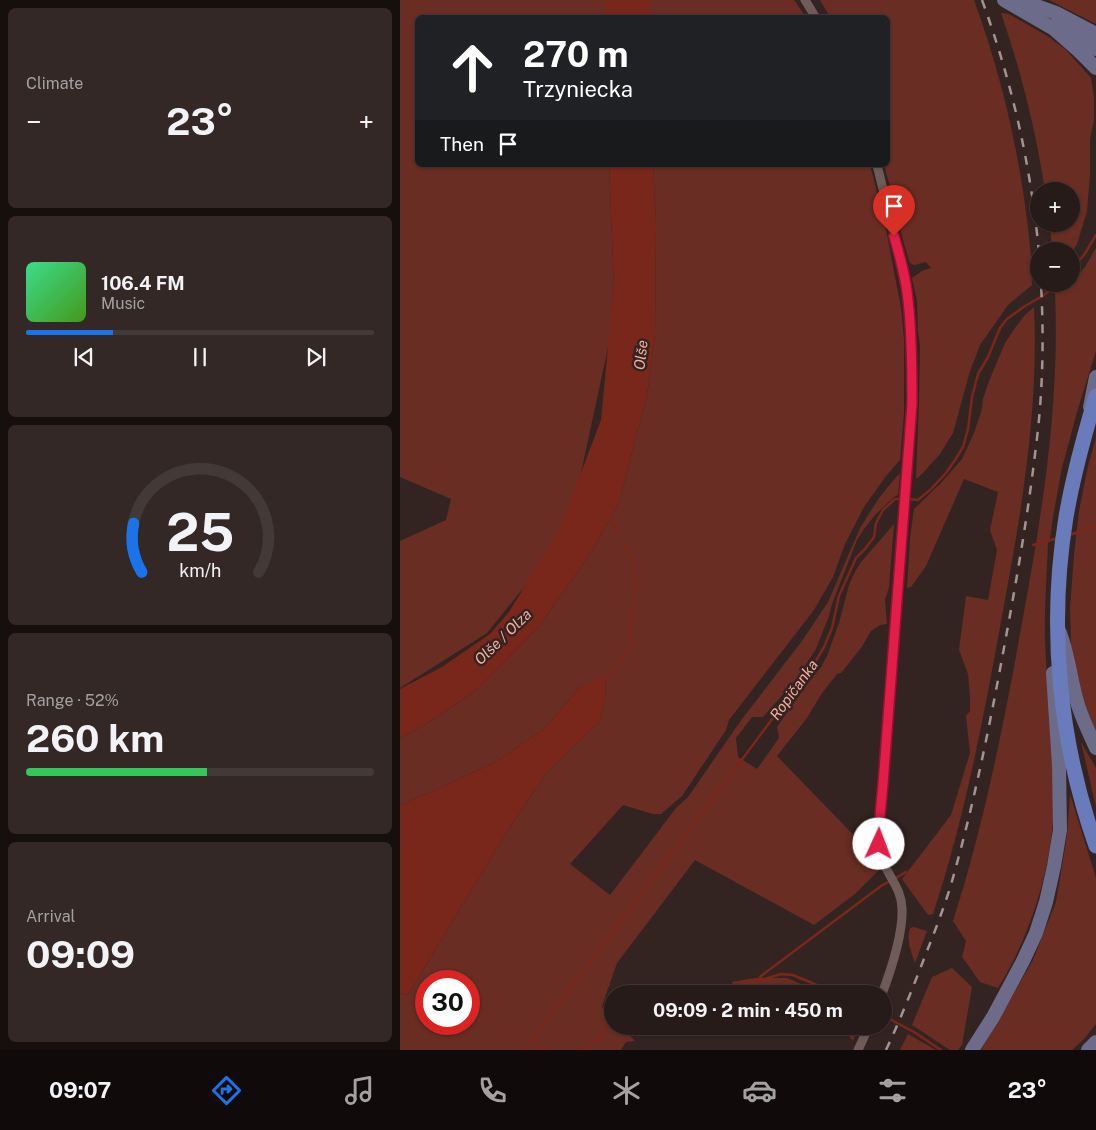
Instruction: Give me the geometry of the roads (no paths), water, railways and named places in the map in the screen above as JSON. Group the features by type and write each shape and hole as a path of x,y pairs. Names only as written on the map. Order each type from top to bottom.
{"main road":[{"path":"1004,0 1054,29 1096,68"},
{"path":"1012,0 1037,11 1096,49"},
{"path":"1020,0 1056,13 1096,34"},
{"path":"1096,377 1065,524 1060,569 1058,628 1060,687 1067,740 1078,786 1096,846"},
{"path":"1085,432 1096,396"},
{"path":"1085,432 1096,408"},
{"path":"1058,628 1066,650 1077,701 1096,748"},
{"path":"972,1050 993,1017 1023,961 1046,902 1054,866 1060,830 1059,774 1052,651 1058,628"},
{"path":"1088,1050 1096,1042"}],"street":[{"path":"805,0 814,15"},
{"path":"877,167 904,274 908,300 912,358 912,404 879,826 881,857 896,884 903,910 900,935 885,985"},
{"path":"858,1050 865,1035"}],"water":[{"path":"606,0 650,0 650,15 606,15"},
{"path":"609,167 653,167 656,223 655,335 647,395 619,502 590,554 539,626 475,691 431,721 400,738 400,689 442,667 490,634 509,612 560,528 601,420 614,285"},
{"path":"606,676 605,698 600,721 545,775 504,836 423,970 415,970 415,983 408,995 400,993 400,805 497,761 544,729 581,686"}],"waterway":[{"name":"Ropičanka","path":"1080,260 1096,235"},
{"name":"Ropičanka","path":"907,499 918,500 931,489 946,473 963,447 978,374 988,357 1000,328 1007,319 1048,292"},
{"name":"Ropičanka","path":"525,1050 817,659 832,628 839,596 856,558 874,537 876,523 883,510 895,499 902,499"},
{"path":"608,517 618,532"},
{"path":"1069,535 1096,527"},
{"path":"1033,545 1058,538"},
{"path":"605,679 632,646 630,626 635,586 633,561 625,545"},
{"path":"894,879 906,872"},
{"path":"758,981 761,976 890,881"},
{"path":"738,985 781,974 793,975 817,985"},
{"path":"892,1020 941,1050"},
{"path":"579,1050 599,1039 604,1031"},
{"path":"533,1041 541,1048 549,1050"}],"railway":[{"path":"982,0 993,31 1019,125 1031,188 1038,242"},
{"path":"886,1050 902,1014 950,888 975,791 989,725 1020,558 1036,446 1042,365 1041,292"}],"water label":[{"name":"Olše","path":"641,355"},
{"name":"Olše / Olza","path":"503,637"}]}
